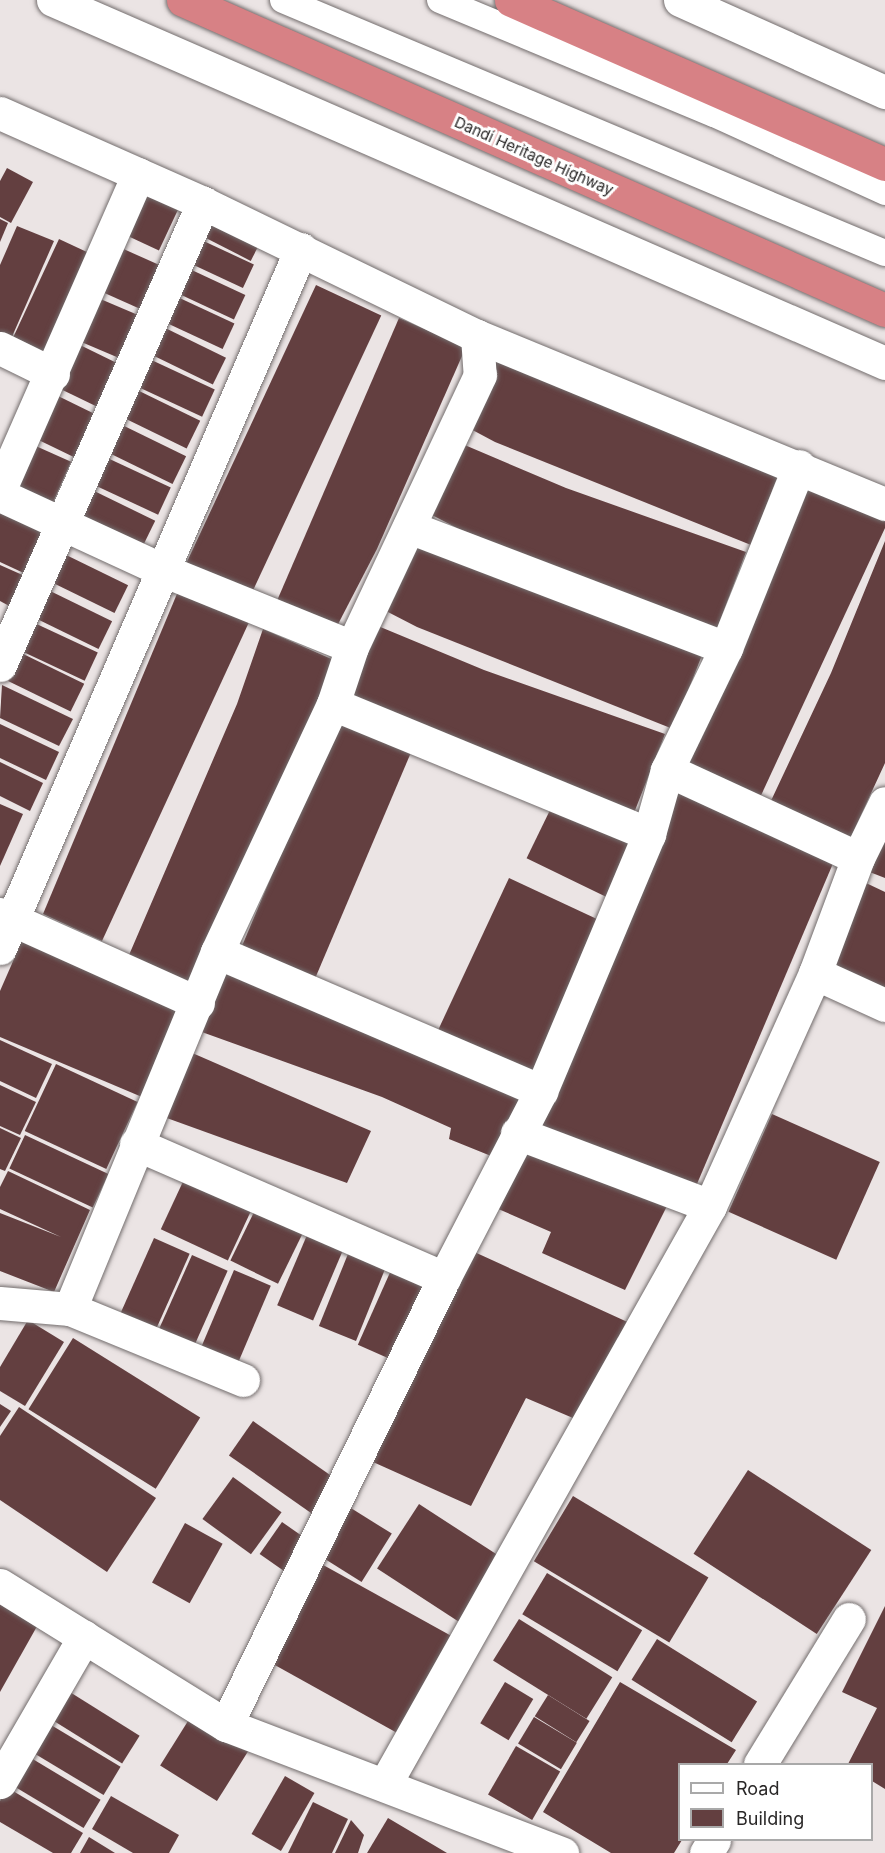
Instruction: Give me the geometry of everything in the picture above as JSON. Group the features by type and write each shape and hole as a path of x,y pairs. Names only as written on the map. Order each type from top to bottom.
{"highway":[{"name":"Dandi Heritage Highway","path":"183,0 885,310"},
{"path":"511,0 885,164"}],"street":[{"path":"53,0 885,363"},
{"path":"680,0 885,92"},
{"path":"0,113 203,203 477,336 799,466 885,504"},
{"path":"0,489 53,374 138,174"},
{"path":"0,665 59,526 203,203"},
{"path":"198,1003 4,927 301,249"},
{"path":"70,1309 136,1144 198,1003 217,952 333,704 352,646 480,375 477,336"},
{"path":"0,348 53,374"},
{"path":"226,1725 444,1278 517,1133 541,1091 649,834 666,770 726,648 799,466"},
{"path":"0,495 59,526 352,646"},
{"path":"409,527 726,648"},
{"path":"333,704 649,834"},
{"path":"666,770 858,858"},
{"path":"385,1784 710,1206 815,973 858,858 885,803"},
{"path":"217,952 541,1091"},
{"path":"815,973 885,1005"},
{"path":"517,1133 710,1206"},
{"path":"136,1144 444,1278"},
{"path":"0,1303 70,1309 243,1380"},
{"path":"0,1585 226,1725 562,1853"},
{"path":"761,1763 849,1619"},
{"path":"0,1782 84,1637"}],"lane":[{"path":"283,0 885,253"},
{"path":"440,0 714,114 885,192"}],"building":[{"path":"7,168 33,182 11,223 0,217 0,181"},
{"path":"138,189 179,208 159,251 118,232"},
{"path":"206,210 262,239 251,261 195,232"},
{"path":"0,219 8,223 0,242"},
{"path":"17,226 54,241 11,339 0,334 0,265"},
{"path":"195,237 254,264 243,288 184,261"},
{"path":"59,239 96,256 51,354 13,337"},
{"path":"119,247 161,266 141,310 99,291"},
{"path":"181,265 245,295 234,319 170,289"},
{"path":"316,285 381,315 249,598 184,568"},
{"path":"171,294 234,324 223,349 159,319"},
{"path":"98,298 140,316 122,359 80,341"},
{"path":"399,318 466,347 377,549 335,630 276,603"},
{"path":"155,323 226,358 213,385 142,350"},
{"path":"80,345 121,365 100,408 59,388"},
{"path":"145,357 215,390 202,417 132,384"},
{"path":"495,357 782,465 751,545 495,442 465,426"},
{"path":"131,387 200,421 187,449 117,415"},
{"path":"56,395 97,415 76,458 35,438"},
{"path":"116,422 186,456 173,484 102,450"},
{"path":"29,443 71,462 52,505 10,486"},
{"path":"460,443 566,488 746,552 716,631 459,529 428,513"},
{"path":"101,455 171,488 158,515 88,482"},
{"path":"805,477 885,511 885,528 757,804 678,768"},
{"path":"86,487 155,521 142,549 72,515"},
{"path":"0,512 48,533 28,575 0,562"},
{"path":"885,541 885,763 849,841 769,805 831,673"},
{"path":"417,542 704,650 673,729 417,627 386,611"},
{"path":"58,551 128,585 115,613 44,579"},
{"path":"0,565 27,577 13,608 0,601"},
{"path":"42,587 112,621 99,649 28,615"},
{"path":"179,589 250,620 102,941 43,914"},
{"path":"28,620 98,653 85,681 15,648"},
{"path":"378,626 484,670 665,734 634,813 347,695"},
{"path":"263,629 336,661 189,983 129,955 237,704"},
{"path":"15,650 84,684 71,712 1,678"},
{"path":"2,685 73,719 59,746 0,718"},
{"path":"337,722 411,753 312,986 238,955"},
{"path":"0,724 59,752 46,780 0,758"},
{"path":"0,762 43,783 30,811 0,796"},
{"path":"678,791 835,858 694,1192 536,1125"},
{"path":"0,804 23,814 0,866"},
{"path":"552,806 633,845 607,898 527,858"},
{"path":"885,832 885,878 867,871"},
{"path":"509,878 606,923 535,1076 438,1031"},
{"path":"866,883 885,892 885,990 828,964"},
{"path":"24,936 182,1006 142,1097 0,1037 0,991"},
{"path":"225,966 522,1095 496,1158 449,1139 451,1128 382,1097 199,1031"},
{"path":"0,1040 52,1064 36,1098 0,1081"},
{"path":"190,1052 371,1131 347,1183 164,1117"},
{"path":"56,1064 138,1102 106,1169 25,1131"},
{"path":"0,1085 36,1102 20,1135 0,1126"},
{"path":"772,1114 880,1162 836,1260 728,1212"},
{"path":"0,1128 21,1138 5,1171 0,1169"},
{"path":"25,1135 108,1174 93,1207 9,1169"},
{"path":"523,1147 667,1206 625,1290 542,1253 551,1232 496,1208"},
{"path":"8,1171 90,1210 54,1292 0,1271 0,1213 61,1237 0,1209 0,1187"},
{"path":"187,1173 254,1204 228,1260 161,1229"},
{"path":"258,1204 306,1227 278,1284 230,1261"},
{"path":"310,1228 346,1243 313,1321 277,1305"},
{"path":"154,1238 190,1254 155,1331 120,1315"},
{"path":"350,1249 387,1264 356,1341 319,1326"},
{"path":"470,1250 634,1325 580,1421 526,1398 471,1506 373,1462"},
{"path":"192,1255 228,1271 193,1348 158,1332"},
{"path":"392,1268 428,1284 393,1361 358,1345"},
{"path":"234,1270 271,1286 238,1363 201,1347"},
{"path":"28,1320 64,1342 25,1406 0,1391 0,1367"},
{"path":"73,1338 200,1417 156,1489 28,1409"},
{"path":"0,1404 11,1411 0,1427"},
{"path":"19,1407 156,1498 107,1572 0,1500 0,1436"},
{"path":"253,1421 339,1481 315,1516 229,1455"},
{"path":"748,1470 871,1550 817,1634 694,1554"},
{"path":"233,1477 282,1512 251,1554 202,1519"},
{"path":"573,1496 708,1577 669,1643 534,1561"},
{"path":"419,1504 505,1560 463,1625 377,1569"},
{"path":"346,1505 392,1534 362,1582 316,1553"},
{"path":"282,1522 311,1542 288,1574 260,1554"},
{"path":"185,1523 223,1544 190,1603 152,1582"},
{"path":"316,1561 455,1638 401,1735 262,1658"},
{"path":"547,1573 642,1630 617,1671 522,1614"},
{"path":"0,1599 40,1621 0,1692"},
{"path":"885,1606 885,1789 873,1782 873,1763 849,1763 877,1708 842,1692"},
{"path":"519,1619 612,1677 586,1719 493,1661"},
{"path":"657,1639 757,1702 732,1742 632,1680"},
{"path":"505,1682 533,1699 509,1740 480,1723"},
{"path":"620,1682 736,1750 728,1763 678,1763 678,1841 681,1841 674,1853 611,1853 543,1812"},
{"path":"65,1689 140,1736 122,1764 48,1717"},
{"path":"548,1695 590,1721 576,1742 535,1716"},
{"path":"193,1713 250,1749 217,1801 160,1766"},
{"path":"534,1717 577,1743 561,1769 518,1744"},
{"path":"46,1722 121,1767 104,1795 29,1750"},
{"path":"516,1746 560,1772 532,1820 488,1794"},
{"path":"26,1755 101,1800 84,1828 9,1783"},
{"path":"285,1776 314,1793 281,1851 252,1834"},
{"path":"8,1788 83,1833 71,1853 53,1853 0,1822 0,1801"},
{"path":"111,1796 179,1835 169,1853 133,1853 92,1829"},
{"path":"313,1802 348,1819 332,1853 288,1853"},
{"path":"388,1818 447,1853 367,1853"},
{"path":"351,1820 364,1835 358,1853 335,1853"},
{"path":"89,1837 115,1853 80,1853"}]}
